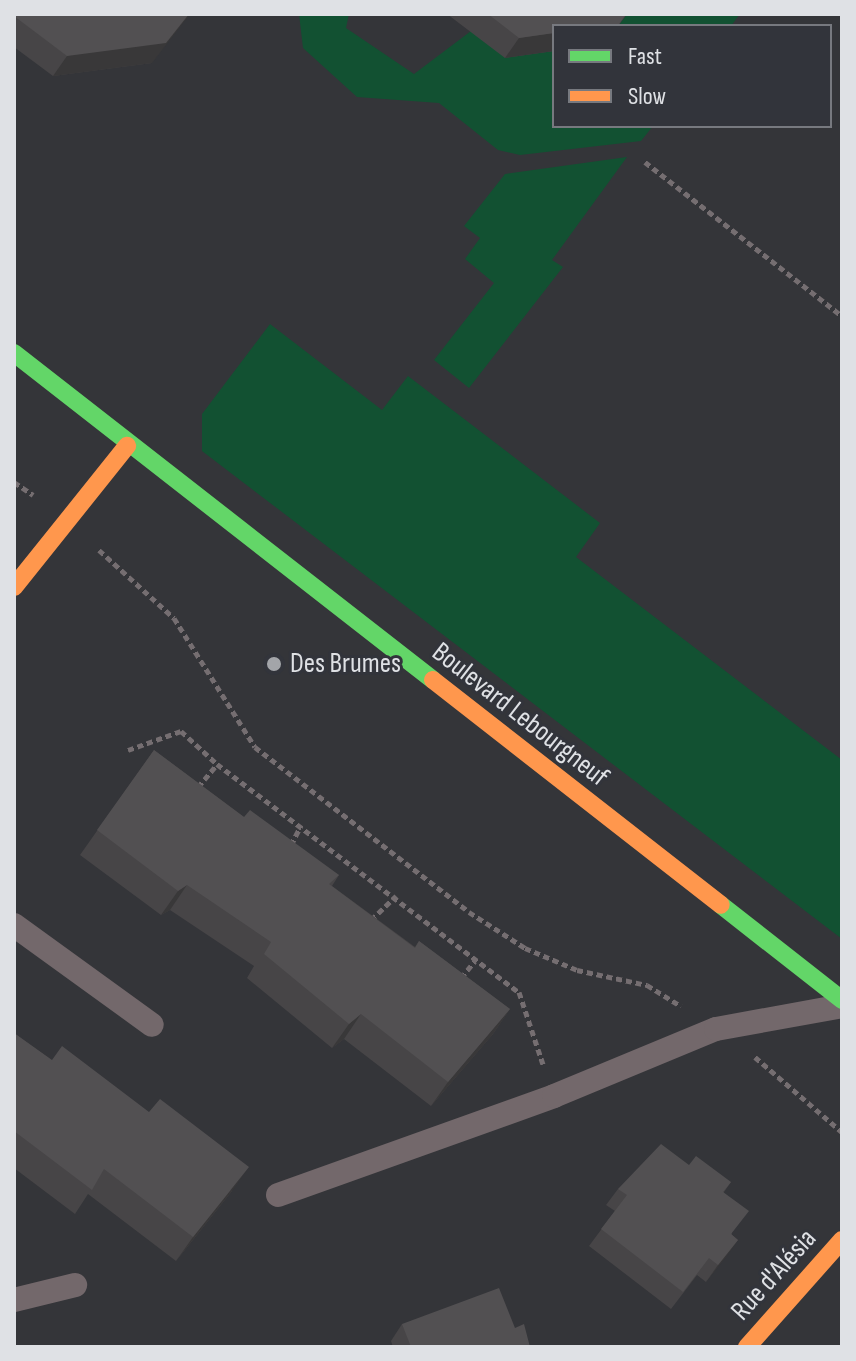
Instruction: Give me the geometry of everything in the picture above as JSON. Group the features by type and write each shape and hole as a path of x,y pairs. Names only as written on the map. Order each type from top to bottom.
{"main road":[{"name":"Boulevard Lebourgneuf","path":"14,353 127,446 842,1003"},
{"path":"14,587 127,446"},
{"name":"Rue d'Alésia","path":"747,1347 842,1240"}],"lane":[{"path":"14,925 152,1025"},
{"path":"278,1195 554,1096 716,1029 842,1003"},
{"path":"14,1300 75,1285"}],"path":[{"path":"645,162 842,316"},
{"path":"14,482 65,522 174,618 255,747 469,912 525,948 577,970 647,985 716,1029 785,1080 842,1132"},
{"path":"128,750 181,731 217,764 396,896 475,961 519,992 554,1096"},
{"path":"187,801 217,764"},
{"path":"285,857 301,825"},
{"path":"368,923 396,896"},
{"path":"456,983 475,961"}],"green space":[{"path":"299,14 349,14 346,28 414,74 471,31 552,51 552,128 651,128 641,141 520,155 498,150 439,103 357,97 303,48"},
{"path":"627,14 740,14 732,24 620,24"},
{"path":"627,157 552,260 563,267 469,388 434,360 494,283 465,259 480,238 464,226 505,174"},
{"path":"270,324 382,410 408,376 600,523 576,557 842,760 842,939 202,451 202,414"}],"building":[{"path":"14,14 189,14 166,43 67,56"},
{"path":"488,14 626,14 619,24 552,24 552,33 519,38"},
{"path":"154,750 244,817 250,810 339,875 329,884 415,948 419,941 510,1009 448,1082 361,1014 349,1024 264,954 271,942 187,885 178,891 97,830"},
{"path":"14,1033 52,1060 62,1046 149,1112 160,1099 249,1167 193,1237 104,1169 92,1190 14,1131"},
{"path":"661,1144 689,1165 696,1156 731,1182 723,1192 749,1211 731,1234 738,1240 718,1265 709,1258 683,1292 601,1229 627,1195 618,1189"},
{"path":"499,1288 515,1328 524,1324 530,1347 411,1347 402,1324"}],"traffic: fast":[{"path":"14,353 433,680"},
{"path":"721,905 842,1000"}],"traffic: slow":[{"path":"14,587 127,446"},
{"path":"433,680 721,905"},
{"path":"747,1347 842,1240"}],"place":[{"name":"Des Brumes","path":"274,664"}]}
